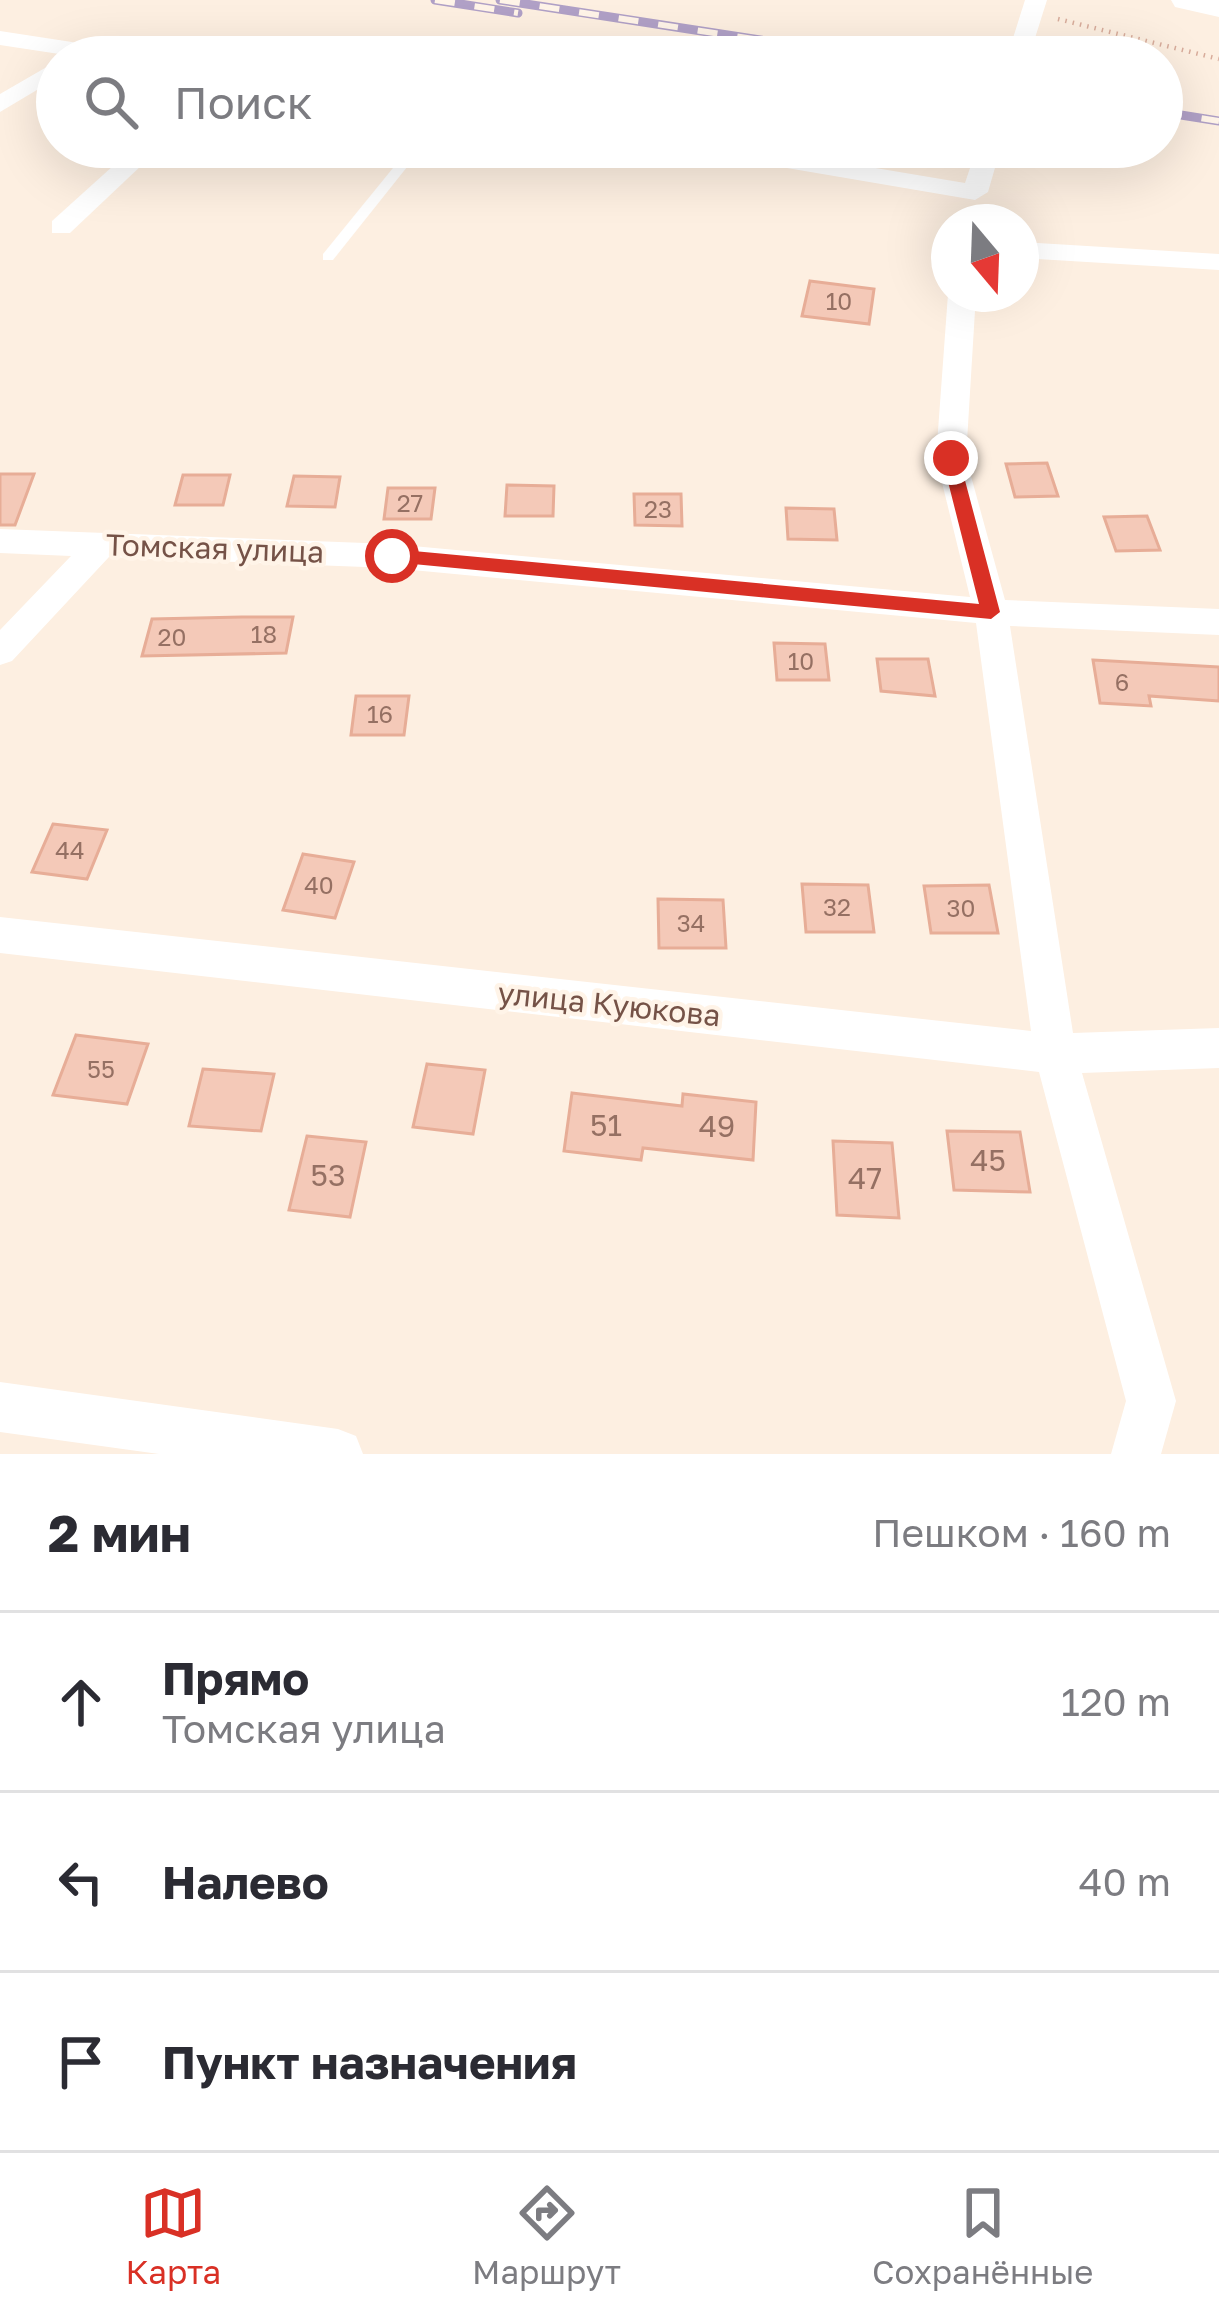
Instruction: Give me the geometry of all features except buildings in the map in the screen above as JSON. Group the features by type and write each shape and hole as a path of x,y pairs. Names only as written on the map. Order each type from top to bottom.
{"street":[{"path":"1187,0 1219,7"},
{"path":"1025,36 1034,6"},
{"path":"0,38 36,45"},
{"path":"0,105 36,82"},
{"path":"62,227 126,168"},
{"path":"830,168 975,192"},
{"path":"974,204 982,168"},
{"path":"1039,251 1219,262"},
{"path":"961,312 951,458 991,612 1055,1054 1151,1401 1136,1454"},
{"name":"Томская улица","path":"0,541 392,556 991,612 1219,622"},
{"path":"0,652 100,545"},
{"name":"улица Куюкова","path":"0,935 1055,1054 1219,1048"},
{"path":"0,1407 338,1454"}],"lane":[{"path":"328,257 400,168"}],"path":[{"path":"1034,6 1139,36"},
{"path":"1183,49 1219,59"}],"railway":[{"path":"435,0 518,13"},
{"path":"500,0 734,36"},
{"path":"1183,115 1219,121"}],"route":[{"path":"392,556 991,612 951,458"}]}
